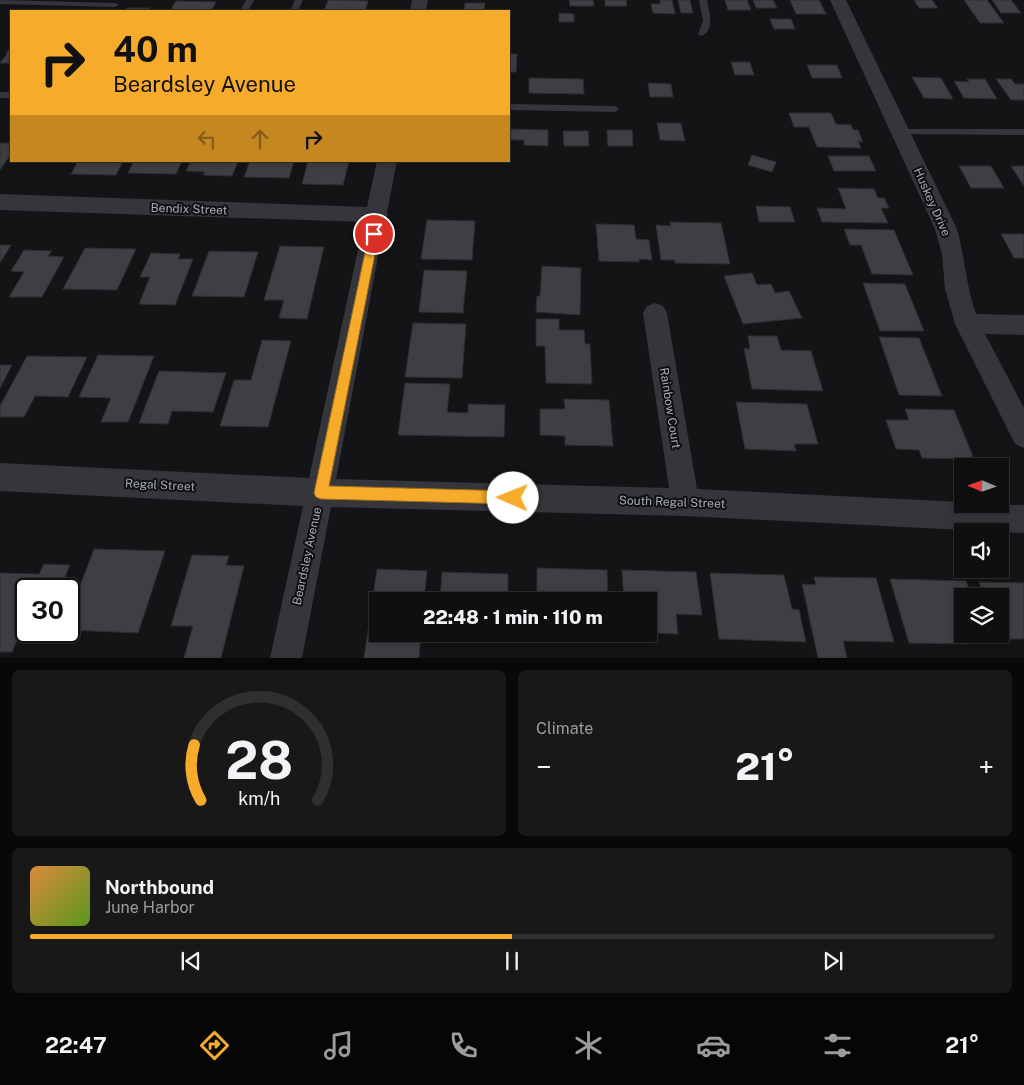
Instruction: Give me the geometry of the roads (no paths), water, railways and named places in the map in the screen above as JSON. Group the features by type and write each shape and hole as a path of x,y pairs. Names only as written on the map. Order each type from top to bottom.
{"street":[{"name":"Huskey Drive","path":"838,0 946,228 953,254 956,289 967,324 1024,435"},
{"name":"Beardsley Avenue","path":"286,658 378,215 387,162"},
{"name":"Bendix Street","path":"0,202 378,215"},
{"name":"Rainbow Court","path":"655,313 685,502"},
{"path":"967,324 1024,326"},
{"name":"Regal Street","path":"0,477 321,493"},
{"name":"South Regal Street","path":"321,493 685,502 1024,519"}],"lane":[{"path":"702,34 707,21 703,0"},
{"path":"0,2 115,5"},
{"path":"510,106 615,109"},
{"path":"901,132 1024,132"}]}
